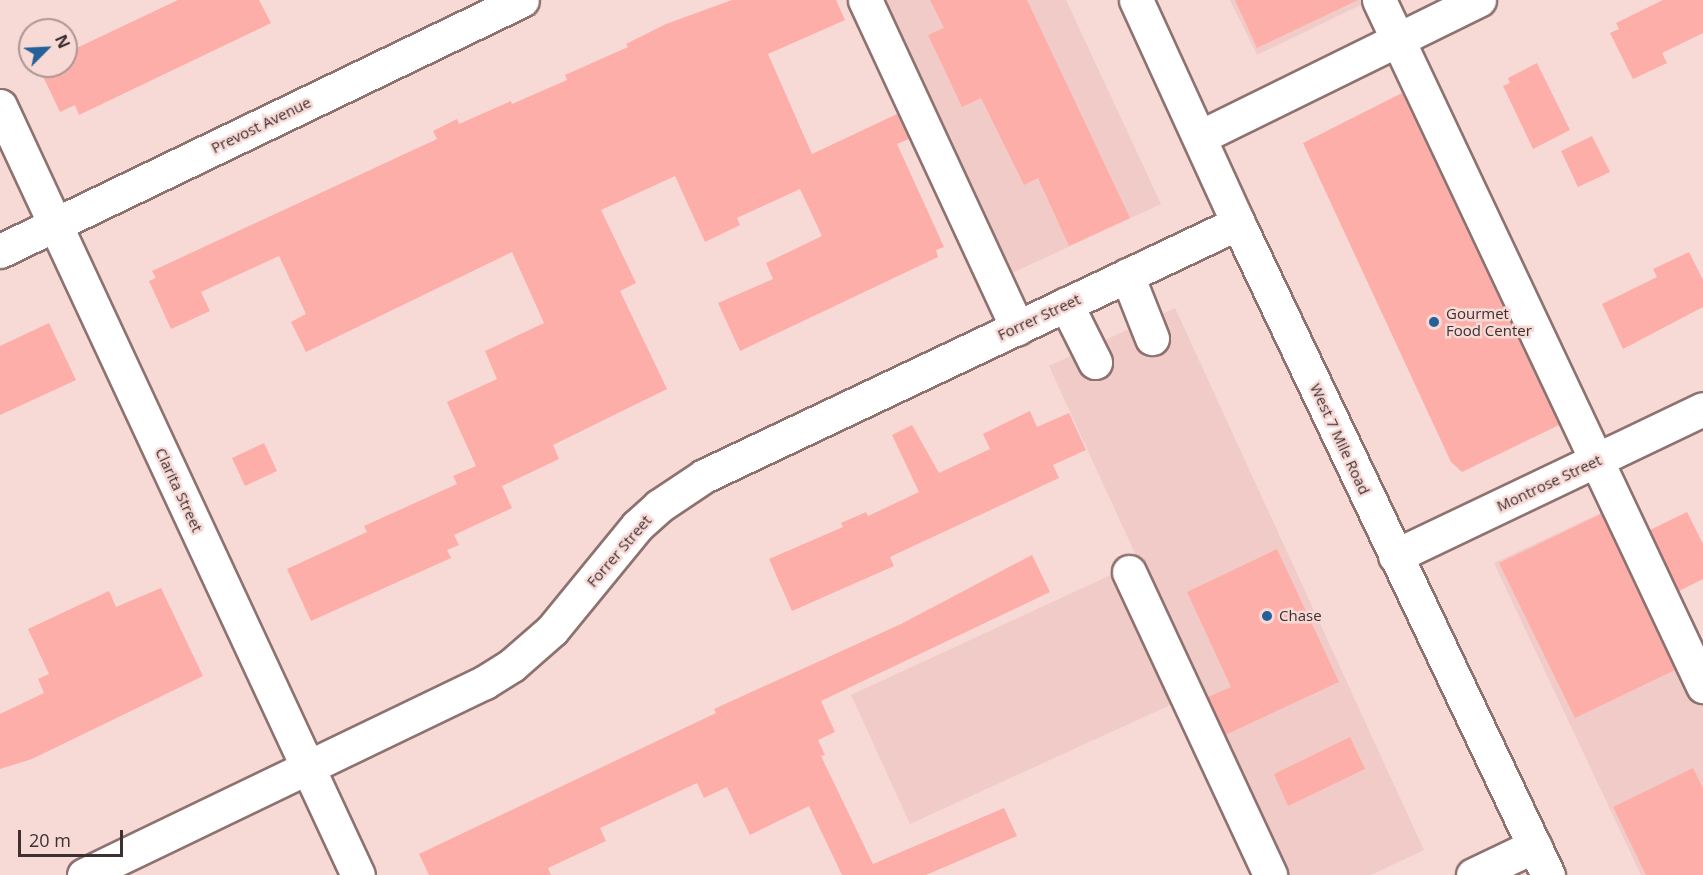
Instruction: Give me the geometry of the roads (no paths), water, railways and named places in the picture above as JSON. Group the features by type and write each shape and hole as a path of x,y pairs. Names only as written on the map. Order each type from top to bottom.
{"street":[{"name":"Prevost Avenue","path":"0,251 522,0"},
{"path":"865,0 1017,328"},
{"name":"West 7 Mile Road","path":"1136,0 1238,223 1548,875"},
{"path":"1378,0 1598,460 1703,686"},
{"path":"1200,137 1479,0"},
{"name":"Clarita Street","path":"0,106 358,875"},
{"name":"Forrer Street","path":"84,875 485,682 512,665 552,630 637,526 704,476 1238,223"},
{"path":"1127,275 1152,338"},
{"path":"1066,304 1095,362"},
{"name":"Montrose Street","path":"1395,556 1703,409"},
{"path":"1129,572 1270,875"},
{"path":"1473,875 1534,846"}],"place":[{"name":"Gourmet Food Center","path":"1434,322"},
{"name":"Chase","path":"1267,616"}]}
